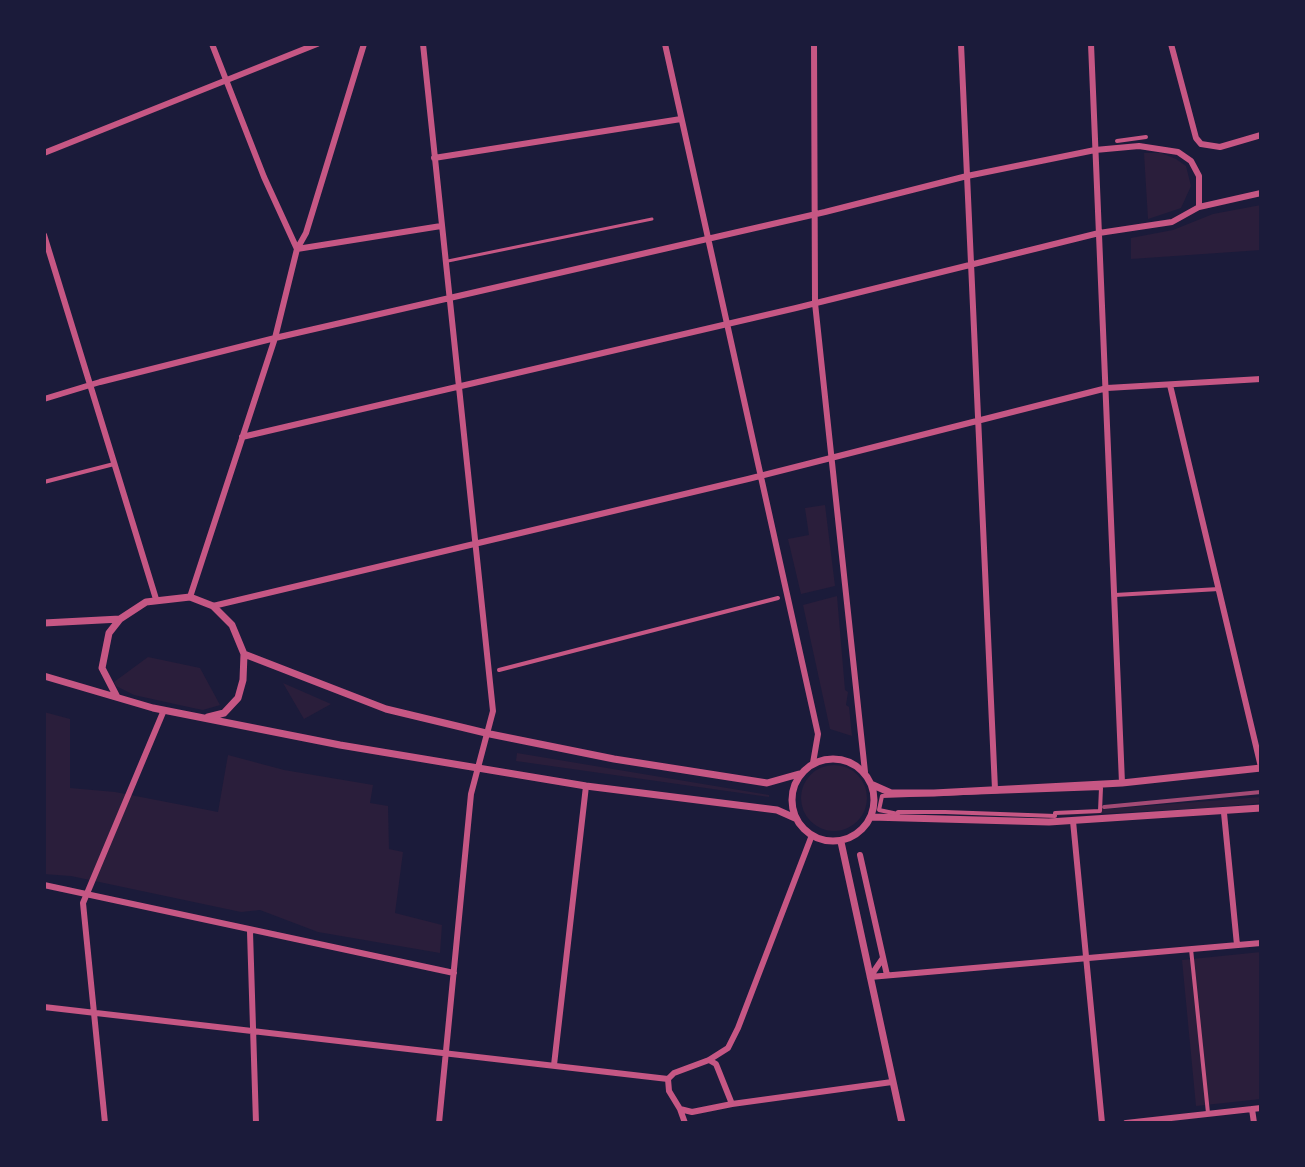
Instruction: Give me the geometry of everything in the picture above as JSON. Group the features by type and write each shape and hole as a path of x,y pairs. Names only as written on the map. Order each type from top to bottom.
{"street":[{"path":"212,44 264,177 297,249"},
{"path":"44,153 317,44"},
{"path":"190,597 275,338 297,249 306,233 364,44"},
{"path":"423,44 493,711 490,734 471,794 439,1123"},
{"path":"665,44 818,734 813,763"},
{"path":"44,676 164,710 480,770 777,810 795,818 812,835 841,842 862,830 871,817 875,803 873,785 865,772 815,303 814,44"},
{"path":"961,44 995,789"},
{"path":"1091,44 1122,783"},
{"path":"1171,44 1196,138 1201,144 1220,147 1261,135"},
{"path":"434,158 681,119"},
{"path":"1117,141 1146,137"},
{"path":"44,399 275,338 814,215 967,176 1095,150 1139,146 1178,152 1191,161 1199,176 1199,207"},
{"path":"242,437 1099,233 1172,222 1199,207 1261,193"},
{"path":"297,249 441,226"},
{"path":"44,235 156,599"},
{"path":"213,606 760,476 1107,388 1261,379"},
{"path":"873,785 891,793 995,789 1122,783 1261,767 1170,385"},
{"path":"44,482 116,463"},
{"path":"1115,595 1219,589"},
{"path":"118,699 104,677 101,658 109,633 120,619 156,599 190,597 213,606 232,625 244,654 243,680 232,705 224,713 199,717"},
{"path":"499,670 778,598"},
{"path":"44,623 120,619"},
{"path":"244,654 386,709 614,759 767,783 799,774 813,763 831,759 847,761 865,772"},
{"path":"105,1123 82,903 164,710"},
{"path":"795,818 791,802 799,774"},
{"path":"554,1065 586,786"},
{"path":"1101,788 1100,811 1055,813 1055,816 898,814 879,810 882,796 1101,788"},
{"path":"871,817 1073,821 1224,813 1261,808"},
{"path":"1224,813 1237,945"},
{"path":"1073,821 1102,1123"},
{"path":"685,1123 669,1091 668,1079 674,1073 709,1060 728,1048 812,835"},
{"path":"841,842 902,1123"},
{"path":"860,855 887,975"},
{"path":"44,885 250,932 454,973"},
{"path":"250,932 256,1123"},
{"path":"870,977 1261,943"},
{"path":"1191,949 1208,1114"},
{"path":"870,977 883,958"},
{"path":"44,1007 668,1079"},
{"path":"709,1060 716,1064 732,1104"},
{"path":"680,1109 692,1112 892,1082"},
{"path":"1126,1123 1261,1108"},
{"path":"1252,1109 1254,1123"}],"lane":[{"path":"446,263 652,219"}],"shaded area":[{"path":"1144,153 1161,153 1186,166 1191,186 1181,208 1148,219"},
{"path":"1261,205 1261,250 1131,259 1131,238 1173,230 1213,214"},
{"path":"825,505 835,586 801,594 788,539 809,535 805,508"},
{"path":"837,596 845,690 848,692 846,705 849,707 852,736 830,729 803,605"},
{"path":"148,657 200,668 220,705 203,710 134,695 116,686 114,682"},
{"path":"283,683 331,704 304,719"},
{"path":"44,712 70,719 70,788 115,792 218,812 228,755 284,770 373,785 370,803 388,806 389,849 403,852 395,913 442,925 440,953 318,932 260,910 241,912 71,876 44,874"},
{"path":"517,753 769,795 769,797 516,761"},
{"path":"834,765 847,768 857,775 864,785 867,798 864,811 857,821 847,828 834,831 821,828 811,821 804,811 801,798 804,785 811,775 821,768"},
{"path":"1261,797 1261,803 1207,808 1055,816 1055,813"},
{"path":"1261,952 1261,1099 1196,1106 1182,960"}],"railway":[{"path":"1104,807 1261,792"}]}
